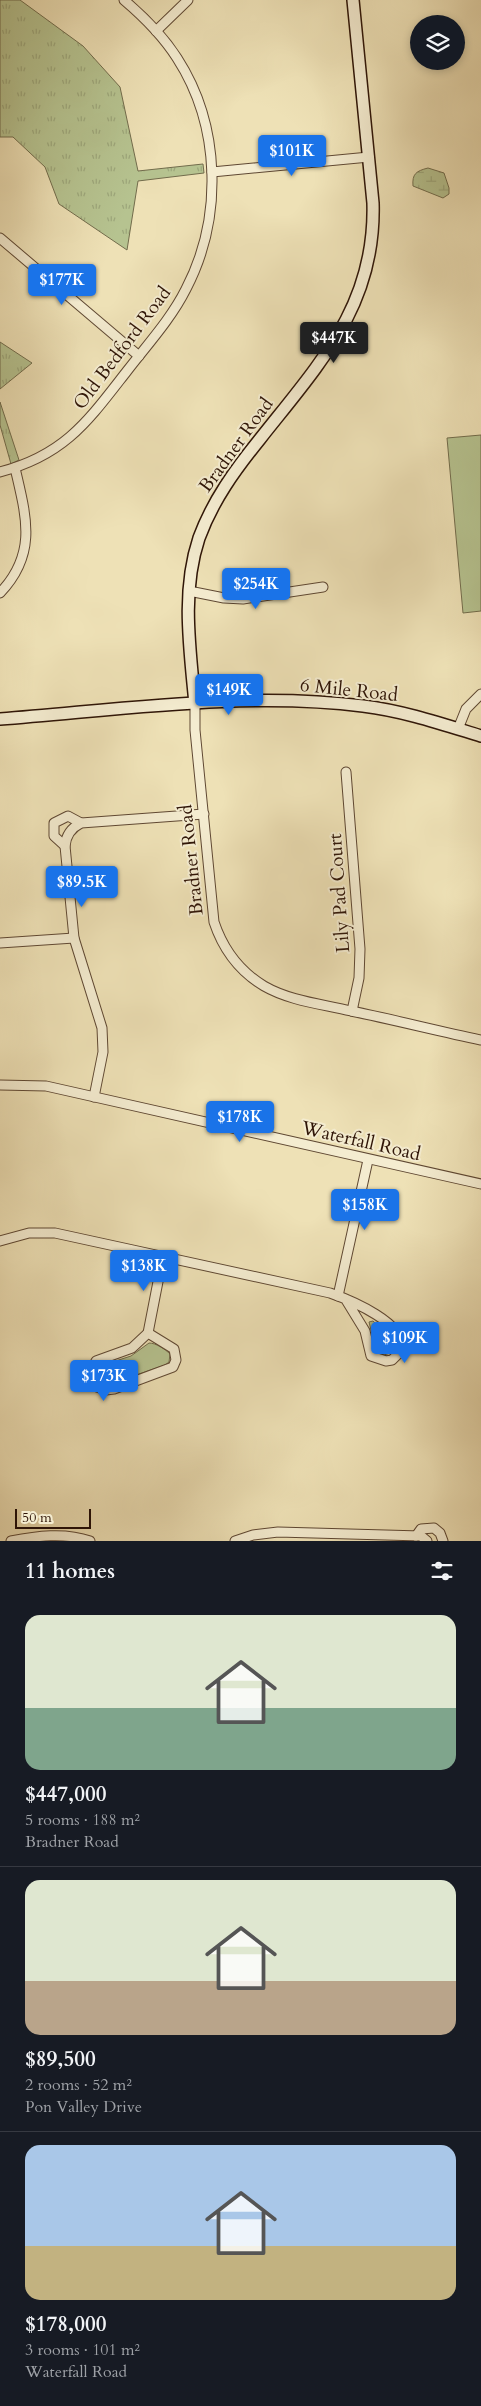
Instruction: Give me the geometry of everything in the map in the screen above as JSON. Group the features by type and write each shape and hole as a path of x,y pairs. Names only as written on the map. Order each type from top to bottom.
{"street":[{"name":"Old Bedford Road","path":"0,472 44,456 75,434 139,356 176,307 195,270 210,220 212,172 207,132 196,95 178,58 156,31 124,0"},
{"path":"156,31 188,0"},
{"name":"Bradner Road","path":"353,0 373,203 368,268 356,302 334,342 220,492 199,539 189,591 188,627 195,704 195,730 214,922 232,959 249,976 276,992 481,1040"},
{"path":"212,172 369,157"},
{"path":"0,238 139,356"},
{"path":"0,593 19,566 27,535 25,512 14,468"},
{"path":"189,591 224,598 243,599 323,587"},
{"path":"458,729 466,709 481,694"},
{"name":"6 Mile Road","path":"0,719 195,704 283,700 337,703 390,710 481,736"},
{"name":"Lily Pad Court","path":"346,772 360,949 359,978 352,1011"},
{"path":"65,846 54,836 54,823 68,816 81,823 204,814"},
{"path":"81,823 69,832 65,846 74,938 102,1028 102,1052 94,1097"},
{"path":"0,943 74,938"},
{"name":"Waterfall Road","path":"0,1085 33,1084 481,1184"},
{"path":"0,1240 29,1232 55,1233 342,1298 369,1310 397,1332 403,1346 396,1356 386,1361 371,1356 366,1331 342,1298 368,1160"},
{"path":"148,1333 174,1349 176,1360 173,1367 114,1389 106,1390 97,1387 92,1370 96,1361 132,1348 148,1333 163,1256"},
{"path":"416,1536 421,1529 434,1528 440,1533 443,1541"},
{"path":"235,1541 253,1535 278,1532 421,1536 427,1541"},
{"path":"11,1541 54,1536 82,1538 90,1541"}],"green space":[{"path":"0,0 20,0 83,46 120,87 138,171 203,164 204,173 138,181 127,250 59,204 45,167 13,137 0,137"},
{"path":"428,168 444,173 449,194 443,198 413,186 413,179 416,174 420,170"},
{"path":"0,342 32,363 0,389"},
{"path":"0,402 19,460 11,464 0,425"},
{"path":"481,435 481,611 463,613 447,438"},
{"path":"373,1321 394,1343 390,1353 384,1355 376,1350 369,1322"},
{"path":"149,1343 166,1350 170,1354 169,1362 110,1384 100,1380 98,1376 100,1366 131,1356"}]}
